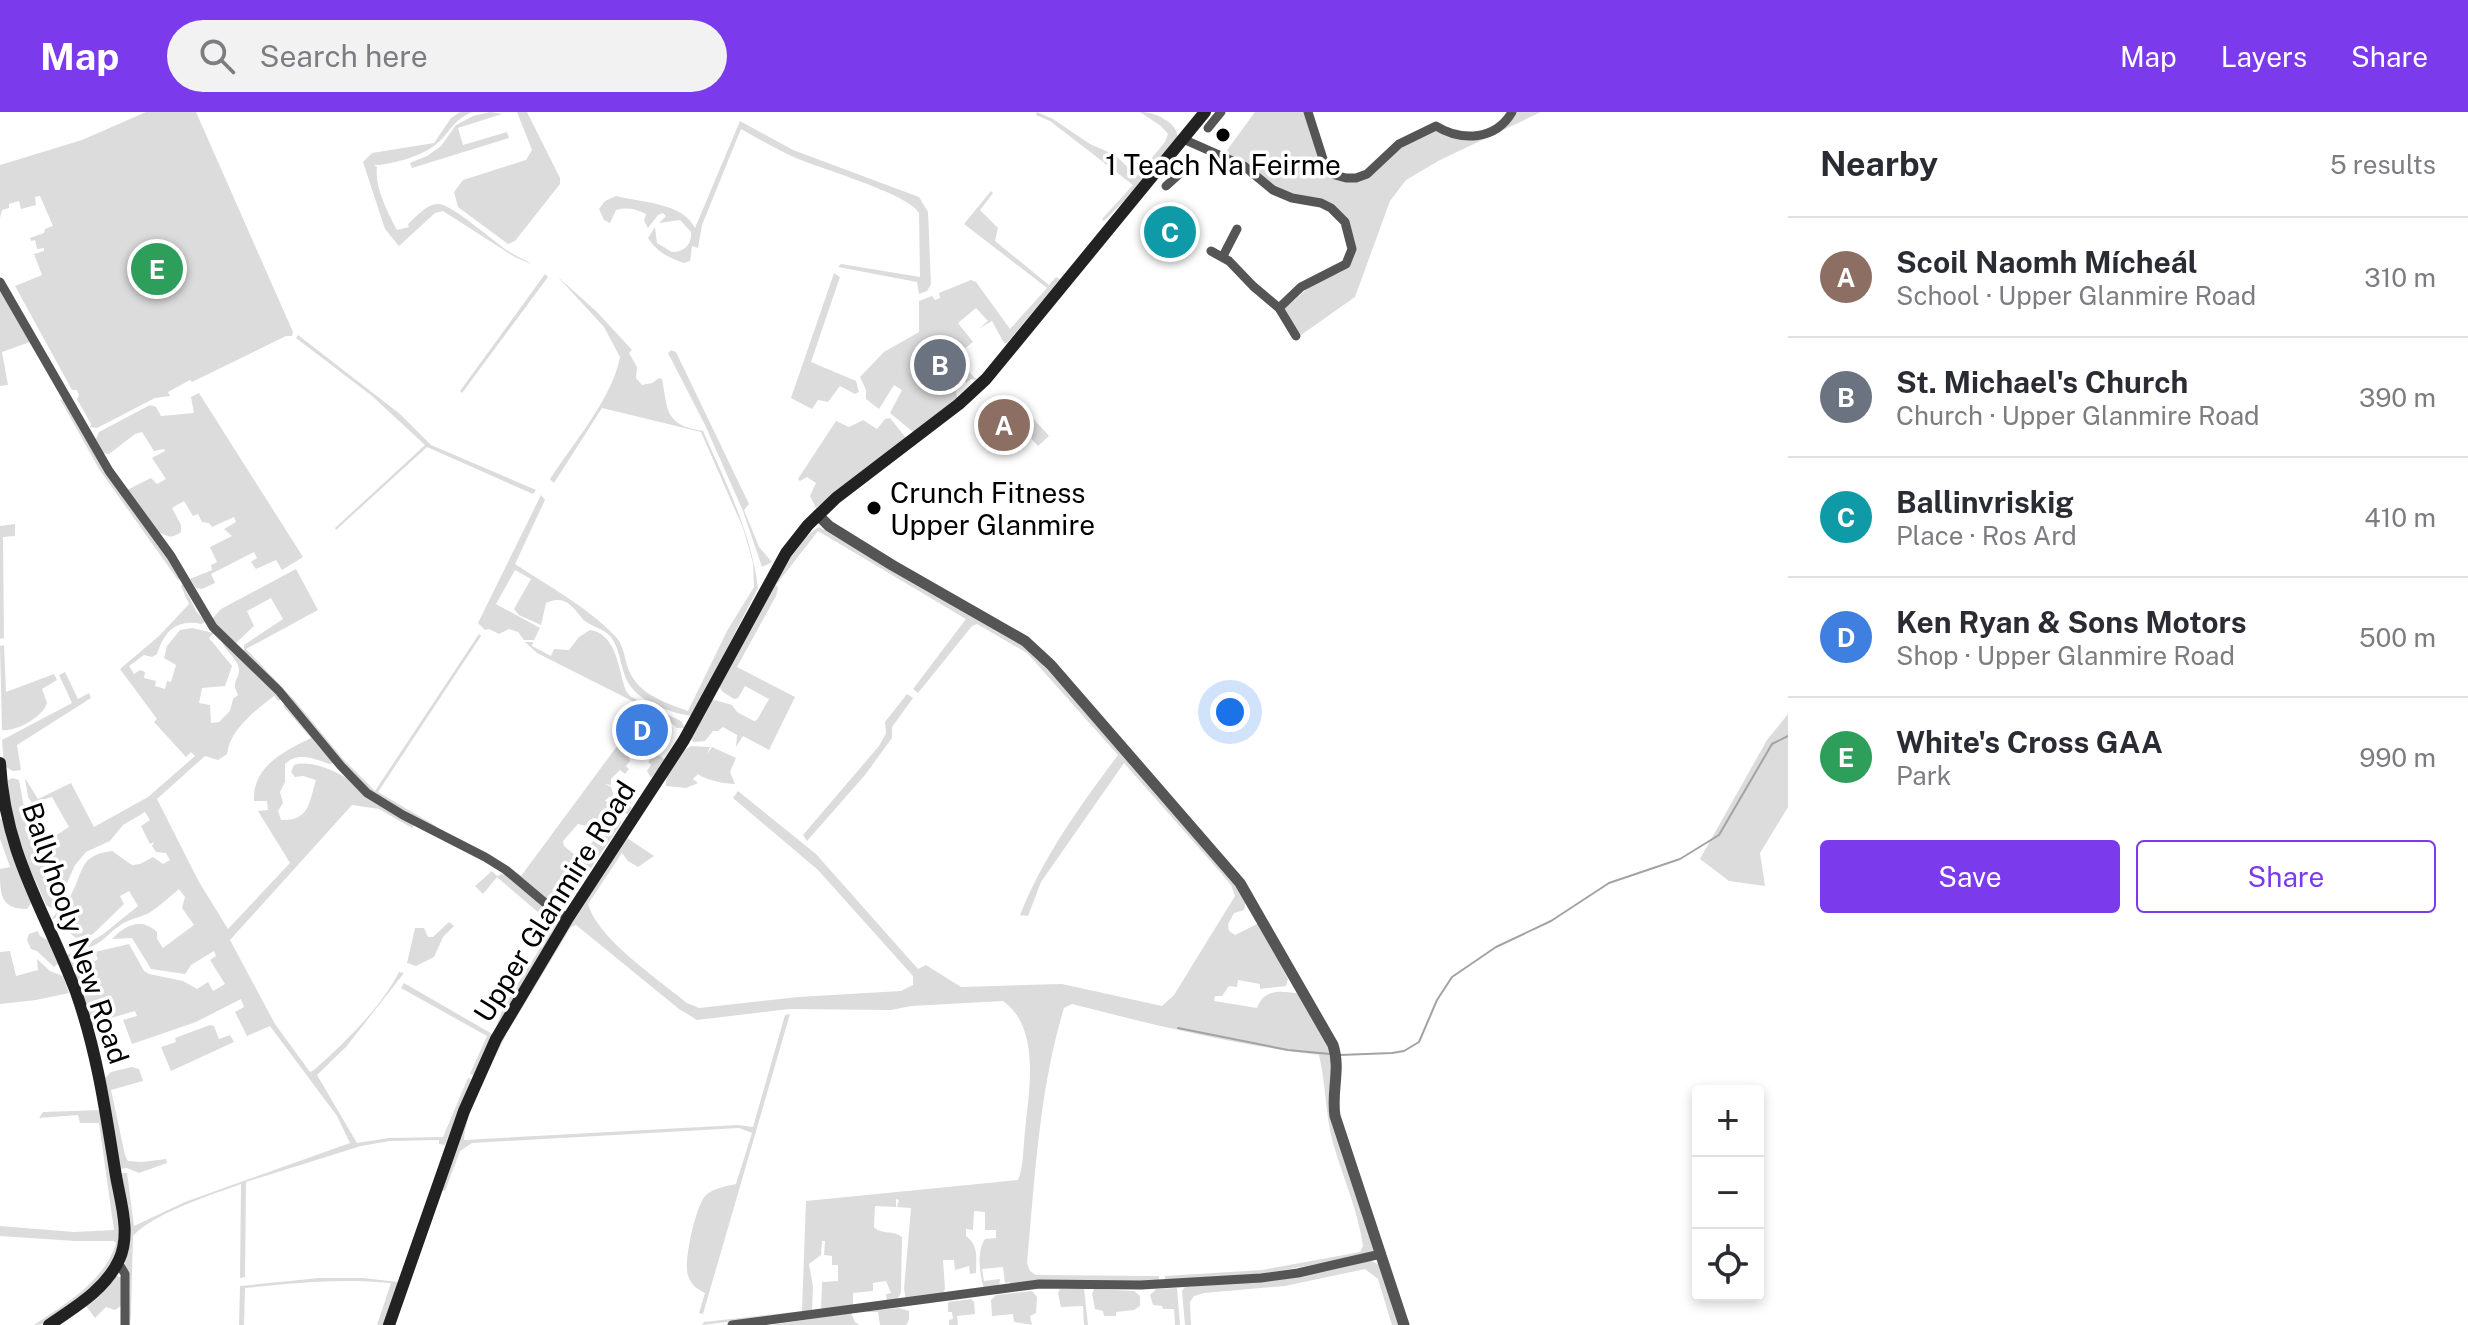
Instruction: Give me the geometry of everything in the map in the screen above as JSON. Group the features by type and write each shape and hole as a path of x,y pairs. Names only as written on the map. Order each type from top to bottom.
{"main road":[{"name":"Upper Glanmire Road","path":"389,1325 477,1079 499,1033 568,918 687,735 786,553 818,515 959,404 986,379 1183,139 1212,114"},
{"name":"Ballyhooly New Road","path":"0,763 4,803 15,848 76,993 103,1084 124,1226 124,1243 118,1262"},
{"path":"49,1325 93,1293 105,1282 118,1262"}],"street":[{"path":"1308,112 1325,165 1335,175 1356,178 1367,174 1399,144 1436,126 1454,136 1484,135 1498,127 1512,112"},
{"path":"1208,128 1212,114"},
{"path":"1183,139 1244,166 1273,190 1331,208 1345,222 1352,249 1346,264 1301,287 1279,308"},
{"path":"1165,162 1177,177"},
{"path":"1166,186 1187,167"},
{"path":"1223,256 1237,229"},
{"path":"1211,251 1223,256 1279,308 1296,336"},
{"path":"0,282 102,460 171,556 213,627 279,691 367,793 506,870 568,918"},
{"path":"818,515 829,526 892,565 1032,646 1227,866 1333,1045 1337,1064 1333,1090 1335,1116 1404,1325"},
{"path":"732,1325 1039,1284 1141,1285 1261,1278 1381,1254"},
{"path":"118,1262 125,1274 125,1325"}],"shaded area":[{"path":"146,112 196,112 293,332 292,336 286,336 192,382 190,380 168,392 170,396 155,398 97,428 90,427 77,399 77,390 72,390 15,286 42,275 34,254 44,251 44,248 37,249 35,240 31,241 30,238 53,226 40,196 35,197 36,205 21,209 19,201 9,204 9,208 2,210 0,218 0,165 82,140"},
{"path":"460,112 472,112 459,120 428,150 404,160 374,165 390,216 397,230 409,227 408,224 430,206 445,206 531,264 513,256 443,211 435,213 399,246 385,229 363,162 372,153 434,143 451,118"},
{"path":"490,112 502,114 458,128 463,145 507,132 509,138 412,168 410,163 441,146 456,125"},
{"path":"517,112 527,112 560,178 560,184 515,241 508,244 458,207 454,192 463,180 526,160 532,150"},
{"path":"1037,112 1090,144 1115,155 1137,176 1168,134 1140,112 1165,119 1174,128 1178,139 1104,221 1102,219 1133,185 1050,121 1036,115"},
{"path":"1255,112 1305,112 1325,169 1355,180 1399,144 1436,126 1484,135 1512,112 1541,112 1440,160 1406,180 1390,201 1355,297 1301,335 1284,309 1313,284 1341,272 1351,263 1344,216 1278,190 1225,153"},
{"path":"740,121 793,150 919,197 928,212 931,284 927,291 919,294 917,282 838,267 841,264 920,277 919,213 912,206 882,190 789,155 741,129 702,225 698,248 692,246 690,261 684,263 668,257 648,238 655,227 657,243 672,252 684,249 691,232 680,220 659,223 666,216 663,213 648,228 644,221 646,214 628,209 616,210 610,223 604,220 599,209 605,201 616,196 671,208 689,219 695,228"},
{"path":"991,191 993,193 980,210 998,228 995,241 1049,285 1056,277 1060,279 1007,343 1004,343 992,321 978,329 988,321 976,308 958,323 973,342 954,357 977,380 971,379 966,383 959,367 933,344 922,358 949,383 961,387 956,391 957,398 913,432 890,413 902,390 894,385 879,409 866,399 860,377 884,352 919,332 919,301 932,296 935,300 940,298 939,293 971,280 976,282 1010,329 1047,288 964,224"},
{"path":"834,273 840,277 811,362 856,381 859,392 855,394 840,386 828,402 818,400 812,409 791,398"},
{"path":"545,274 548,277 462,393 460,391"},
{"path":"558,277 597,312 632,350 629,353 637,367 636,378 642,385 662,379 667,407 674,420 703,431 736,508 750,547 758,588 692,716 660,707 637,693 625,676 611,637 584,620 566,602 557,600 546,603 541,625 519,615 514,609 531,579 515,570 496,604 540,628 534,640 524,640 518,632 509,629 499,634 485,630 478,623 541,495 545,500 515,564 605,626 620,643 636,683 669,704 688,711 727,631 754,587 753,563 743,528 701,432 602,408 554,483 550,479 601,404 620,357 604,327"},
{"path":"0,287 30,342 2,352 8,385 0,386"},
{"path":"298,335 400,414 431,445 536,490 533,494 427,447 336,530 425,445 372,396 296,338"},
{"path":"671,350 676,352 749,504 744,510 759,547 772,562 762,567 743,511 705,425 668,353"},
{"path":"199,393 303,557 282,570 276,560 256,569 251,562 257,558 254,552 211,574 215,583 202,589 196,588 190,579 212,570 211,565 217,562 210,547 232,536 224,529 236,522 234,517 212,527 202,522 198,514 193,516 184,501 172,508 181,525 181,532 171,537 159,533 127,490 151,478 157,484 166,479 152,458 164,449 154,451 142,432 109,454 103,453 96,439 99,432 150,405 156,407 161,416 194,413 191,397"},
{"path":"60,399 66,401 181,578 178,580 99,469"},
{"path":"1031,416 1049,436 1038,446 1020,426"},
{"path":"890,418 906,438 816,508 810,496 816,483 807,477 798,479 836,421 849,427 863,420 877,429 885,419"},
{"path":"15,524 15,536 3,537 4,638 0,639 0,526"},
{"path":"819,527 1029,649 1229,874 1246,900 1244,910 1234,913 1228,924 1229,931 1235,935 1259,923 1288,979 1286,986 1260,989 1260,984 1238,980 1237,987 1229,986 1222,996 1215,996 1214,1001 1257,1008 1269,994 1300,994 1316,1019 1332,1049 1331,1115 1375,1246 1373,1254 1261,1274 1165,1281 1165,1276 1262,1270 1360,1252 1363,1246 1361,1233 1330,1132 1319,1055 1226,1040 1072,1004 1064,1008 1049,1070 1039,1134 1027,1263 1036,1275 1159,1276 1159,1281 1035,1281 1010,1285 1010,1282 1005,1283 1003,1267 982,1269 984,1281 1000,1279 999,1287 984,1289 980,1250 985,1239 996,1238 996,1230 985,1230 985,1212 974,1211 973,1230 966,1229 966,1236 975,1248 976,1273 970,1274 969,1266 955,1270 954,1260 943,1260 945,1289 942,1295 906,1300 904,1289 911,1208 897,1207 899,1200 896,1199 896,1207 875,1206 874,1227 902,1237 901,1292 896,1302 887,1303 886,1294 891,1293 886,1281 873,1283 873,1291 853,1293 853,1307 821,1311 822,1282 838,1281 838,1265 832,1265 832,1256 824,1255 825,1241 822,1241 821,1255 809,1264 813,1286 812,1312 702,1325 704,1322 802,1311 806,1201 1018,1180 1029,1098 1028,1043 1015,1013 1003,1001 891,1010 789,1009 697,1020 679,1009 576,925 571,927 509,1030 506,1029 570,920 627,838 654,856 638,867 622,853 588,904 594,917 616,944 687,1003 699,1008 798,997 901,991 913,985 913,976 818,870 733,798 738,791 816,854 918,969 926,965 961,987 1062,984 1162,1006 1174,995 1235,896 1221,873 1124,763 1041,882 1028,916 1020,915 1052,851 1118,755 1027,653 977,624 972,626 918,693 913,689 966,619 818,531 776,585 776,596 737,667 795,697 769,750 743,736 736,747 737,735 723,727 713,731 705,741 693,742 690,736 711,699 732,705 737,712 757,720 769,699 745,686 738,698 734,699 718,685 779,574 793,553"},
{"path":"296,569 318,610 246,649 375,791 479,634 481,636 378,792 435,828 376,795 358,780 244,652 244,645 283,619 271,598 247,611 254,626 236,643 212,619 221,609"},
{"path":"183,584 196,611 205,621 173,628 164,638 157,654 152,657 144,655 129,666 134,674 140,670 145,672 144,678 156,681 155,686 165,689 167,681 171,682 176,665 164,658 167,646 180,630 192,628 214,633 209,638 232,666 225,686 202,688 199,703 210,705 211,723 219,722 230,711 233,699 238,695 235,684 238,666 222,641 281,699 279,701 274,696 244,721 233,736 227,754 218,760 205,756 157,799 199,882 228,929 290,863 258,811 268,810 267,801 254,801 258,779 264,770 281,755 311,738 283,706 285,704 335,762 330,764 301,757 285,764 285,782 280,792 283,803 278,811 281,820 298,817 307,809 316,780 295,777 291,772 294,765 308,764 340,774 414,825 412,828 379,809 352,805 230,940 275,1024 310,1072 361,1024 399,972 404,973 346,1047 317,1075 357,1143 389,1138 443,1137 468,1078 471,1079 445,1145 439,1144 439,1140 390,1141 361,1146 246,1182 245,1277 240,1278 241,1184 184,1206 142,1228 133,1236 131,1314 130,1325 127,1325 125,1260 128,1233 120,1173 127,1173 134,1226 185,1202 350,1143 337,1116 270,1026 247,1036 235,1012 244,1007 241,999 196,1022 132,1044 123,1020 137,1016 135,1011 104,1020 101,1027 92,1026 65,955 81,954 95,961 98,959 95,952 129,944 144,971 149,974 183,981 197,989 208,982 213,991 225,984 210,960 216,956 214,951 191,965 185,974 151,969 132,938 112,939 128,927 145,925 157,932 157,939 163,948 194,925 182,908 185,897 179,889 149,913 122,924 88,947 83,946 138,906 129,891 120,896 124,904 93,934 81,940 70,932 71,923 78,917 71,910 51,920 69,898 88,860 94,856 112,851 132,865 153,857 163,864 170,860 166,853 156,852 152,846 154,842 150,844 141,826 150,820 145,812 123,825 110,841 86,852 75,865 59,901 51,908 46,905 31,871 22,861 5,782 12,778 19,780 24,807 42,837 53,832 55,836 69,827 52,797 32,803 25,778 38,799 71,783 94,827 148,797 195,756 191,752 186,757 154,722 157,719 120,669 159,636 189,604 181,586"},
{"path":"590,630 606,638 611,645 626,691 631,697 681,721 685,728 677,728 666,718 537,653 525,642 533,642 532,646 551,656 554,649 569,650 579,637"},
{"path":"4,645 6,692 54,674 57,680 42,689 47,703 40,713 8,730 2,730 0,646"},
{"path":"65,672 78,699 89,693 91,698 17,745 21,770 13,771 4,766 2,740 72,703 59,675"},
{"path":"907,694 913,698 892,727 892,738 865,775 807,841 803,835 879,746 886,733 885,722"},
{"path":"1788,714 1788,807 1760,853 1765,886 1729,881 1700,859 1767,740"},
{"path":"629,730 665,760 651,778 647,771 651,765 648,762 654,755 644,746 641,749 637,747 629,756 626,766 629,769 625,774 620,770 611,779 611,785 605,784 611,787 614,797 622,797 620,800 609,797 605,801 629,806 632,808 628,814 609,813 591,827 578,824 563,841 564,846 581,857 608,821 618,819 622,822 573,895 561,905 562,909 441,831 491,855 521,876"},
{"path":"691,746 710,747 707,754 712,747 736,758 730,772 735,784 698,774 693,779 698,783 686,788 666,786 674,763"},
{"path":"0,819 31,903 27,909 11,906 1,893 0,869 10,867 0,839"},
{"path":"492,871 497,876 505,873 557,917 559,923 498,1028 504,1006 554,926 497,877 483,894 475,886"},
{"path":"449,922 454,926 443,937 434,957 416,966 407,963 415,928 424,928 428,937 433,937"},
{"path":"38,931 49,941 58,964 54,967 31,949 27,940 29,934"},
{"path":"10,951 16,976 38,970 37,959 50,971 63,976 69,993 0,1004 0,952"},
{"path":"404,983 494,1035 473,1075 470,1074 487,1036 401,988"},
{"path":"790,1014 703,1314 699,1313 705,1293 692,1284 687,1268 695,1221 706,1195 736,1184 752,1133 739,1128 472,1143 460,1151 445,1191 441,1190 463,1124 503,1034 506,1035 474,1102 464,1140 738,1125 753,1127 785,1015"},
{"path":"214,1026 219,1039 230,1035 234,1042 171,1071 161,1047 176,1042 175,1038"},
{"path":"132,1067 139,1069 143,1081 111,1090 125,1155 128,1161 166,1159 167,1163 139,1173 127,1168 120,1169 105,1078 111,1072"},
{"path":"101,1110 118,1209 119,1229 113,1261 101,1278 61,1313 46,1323 34,1325 71,1300 93,1280 111,1257 116,1243 0,1236 0,1226 74,1232 114,1230 99,1123 80,1123 78,1115 39,1118 43,1112"},
{"path":"1369,1260 1380,1265 1400,1325 1392,1325 1378,1279 1365,1269 1285,1286 1194,1296 1190,1302 1191,1325 1185,1325 1182,1291 1185,1287 1249,1282"},
{"path":"117,1276 122,1278 123,1304 115,1310 106,1307 95,1318 86,1306"},
{"path":"319,1278 398,1282 384,1325 377,1325 391,1283 354,1281 245,1288 244,1325 239,1325 240,1286"},
{"path":"1084,1288 1088,1325 1084,1325 1083,1306 1061,1307 1058,1293 1060,1289"},
{"path":"1177,1288 1180,1325 1175,1325 1174,1309 1153,1305 1150,1295 1156,1289"},
{"path":"1094,1289 1134,1291 1140,1296 1140,1306 1134,1310 1116,1312 1116,1316 1104,1316 1103,1311 1095,1309"},
{"path":"1032,1291 1037,1297 1036,1313 1030,1316 1032,1325 1014,1322 1013,1314 992,1316 991,1300 996,1295"},
{"path":"971,1299 975,1314 957,1316 958,1325 949,1325 949,1320 953,1319 952,1312 948,1312 948,1302"},
{"path":"899,1308 909,1311 906,1325 880,1325 878,1312 860,1312"},
{"path":"851,1313 859,1325 771,1325"}],"waterway":[{"path":"1340,1055 1404,1051 1419,1042 1437,1000 1452,977 1496,947 1551,921 1609,883 1680,859 1719,835 1772,744 1788,736"},
{"path":"1178,1028 1288,1050 1330,1054"}],"place":[{"name":"1 Teach Na Feirme","path":"1223,135"},
{"name":"Ballinvriskig","path":"1170,232"},
{"name":"White's Cross GAA","path":"157,269"},
{"name":"St. Michael's Church","path":"940,365"},
{"name":"Scoil Naomh Mícheál","path":"1004,425"},
{"name":"Crunch Fitness Upper Glanmire","path":"874,508"},
{"name":"Ken Ryan & Sons Motors","path":"642,730"}]}
